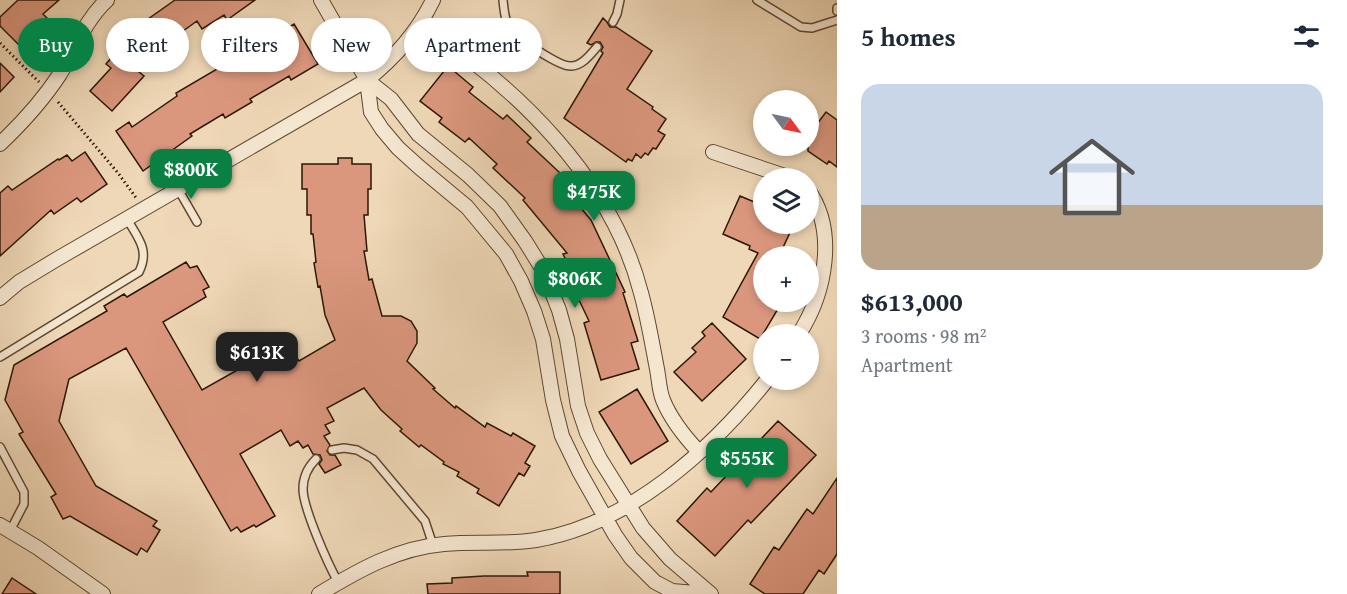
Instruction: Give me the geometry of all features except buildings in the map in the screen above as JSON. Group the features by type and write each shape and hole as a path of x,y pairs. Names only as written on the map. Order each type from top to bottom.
{"street":[{"path":"0,144 18,127 48,91 90,20 107,0"},
{"path":"321,0 366,80 371,112 382,129 398,148 467,207 506,254 521,280 543,339 553,400 562,436 615,535 631,558 655,582 672,591 709,594"},
{"path":"423,18 433,0"},
{"path":"0,298 19,282 366,80 404,46"},
{"path":"484,72 544,125 588,179 606,209 625,248 641,291 662,398 683,435 699,452"},
{"path":"366,80 391,99 418,134 468,175 500,206 525,241 543,270 559,310 567,339 578,406 587,433 627,506 643,528 670,559 709,594"},
{"path":"713,152 761,168"},
{"path":"804,324 828,281 835,253 831,222 819,202"},
{"path":"319,594 365,566 395,554 433,545 536,540 565,533 606,517 627,506 699,452 740,412 759,390"},
{"path":"5,528 103,594"}],"lane":[{"path":"503,0 507,24 512,32 556,63 570,67 580,64 597,47"},
{"path":"613,22 620,0"},
{"path":"758,0 801,27 812,28 837,20"},
{"path":"178,189 197,222"},
{"path":"0,357 140,272 145,261 144,249 127,219"},
{"path":"0,447 24,492 24,504 5,528"},
{"path":"333,450 344,448 357,450 373,459 425,520 433,545"},
{"path":"316,459 307,472 303,492 329,566 338,582"}],"path":[{"path":"0,43 48,91 118,173 144,209"}]}
